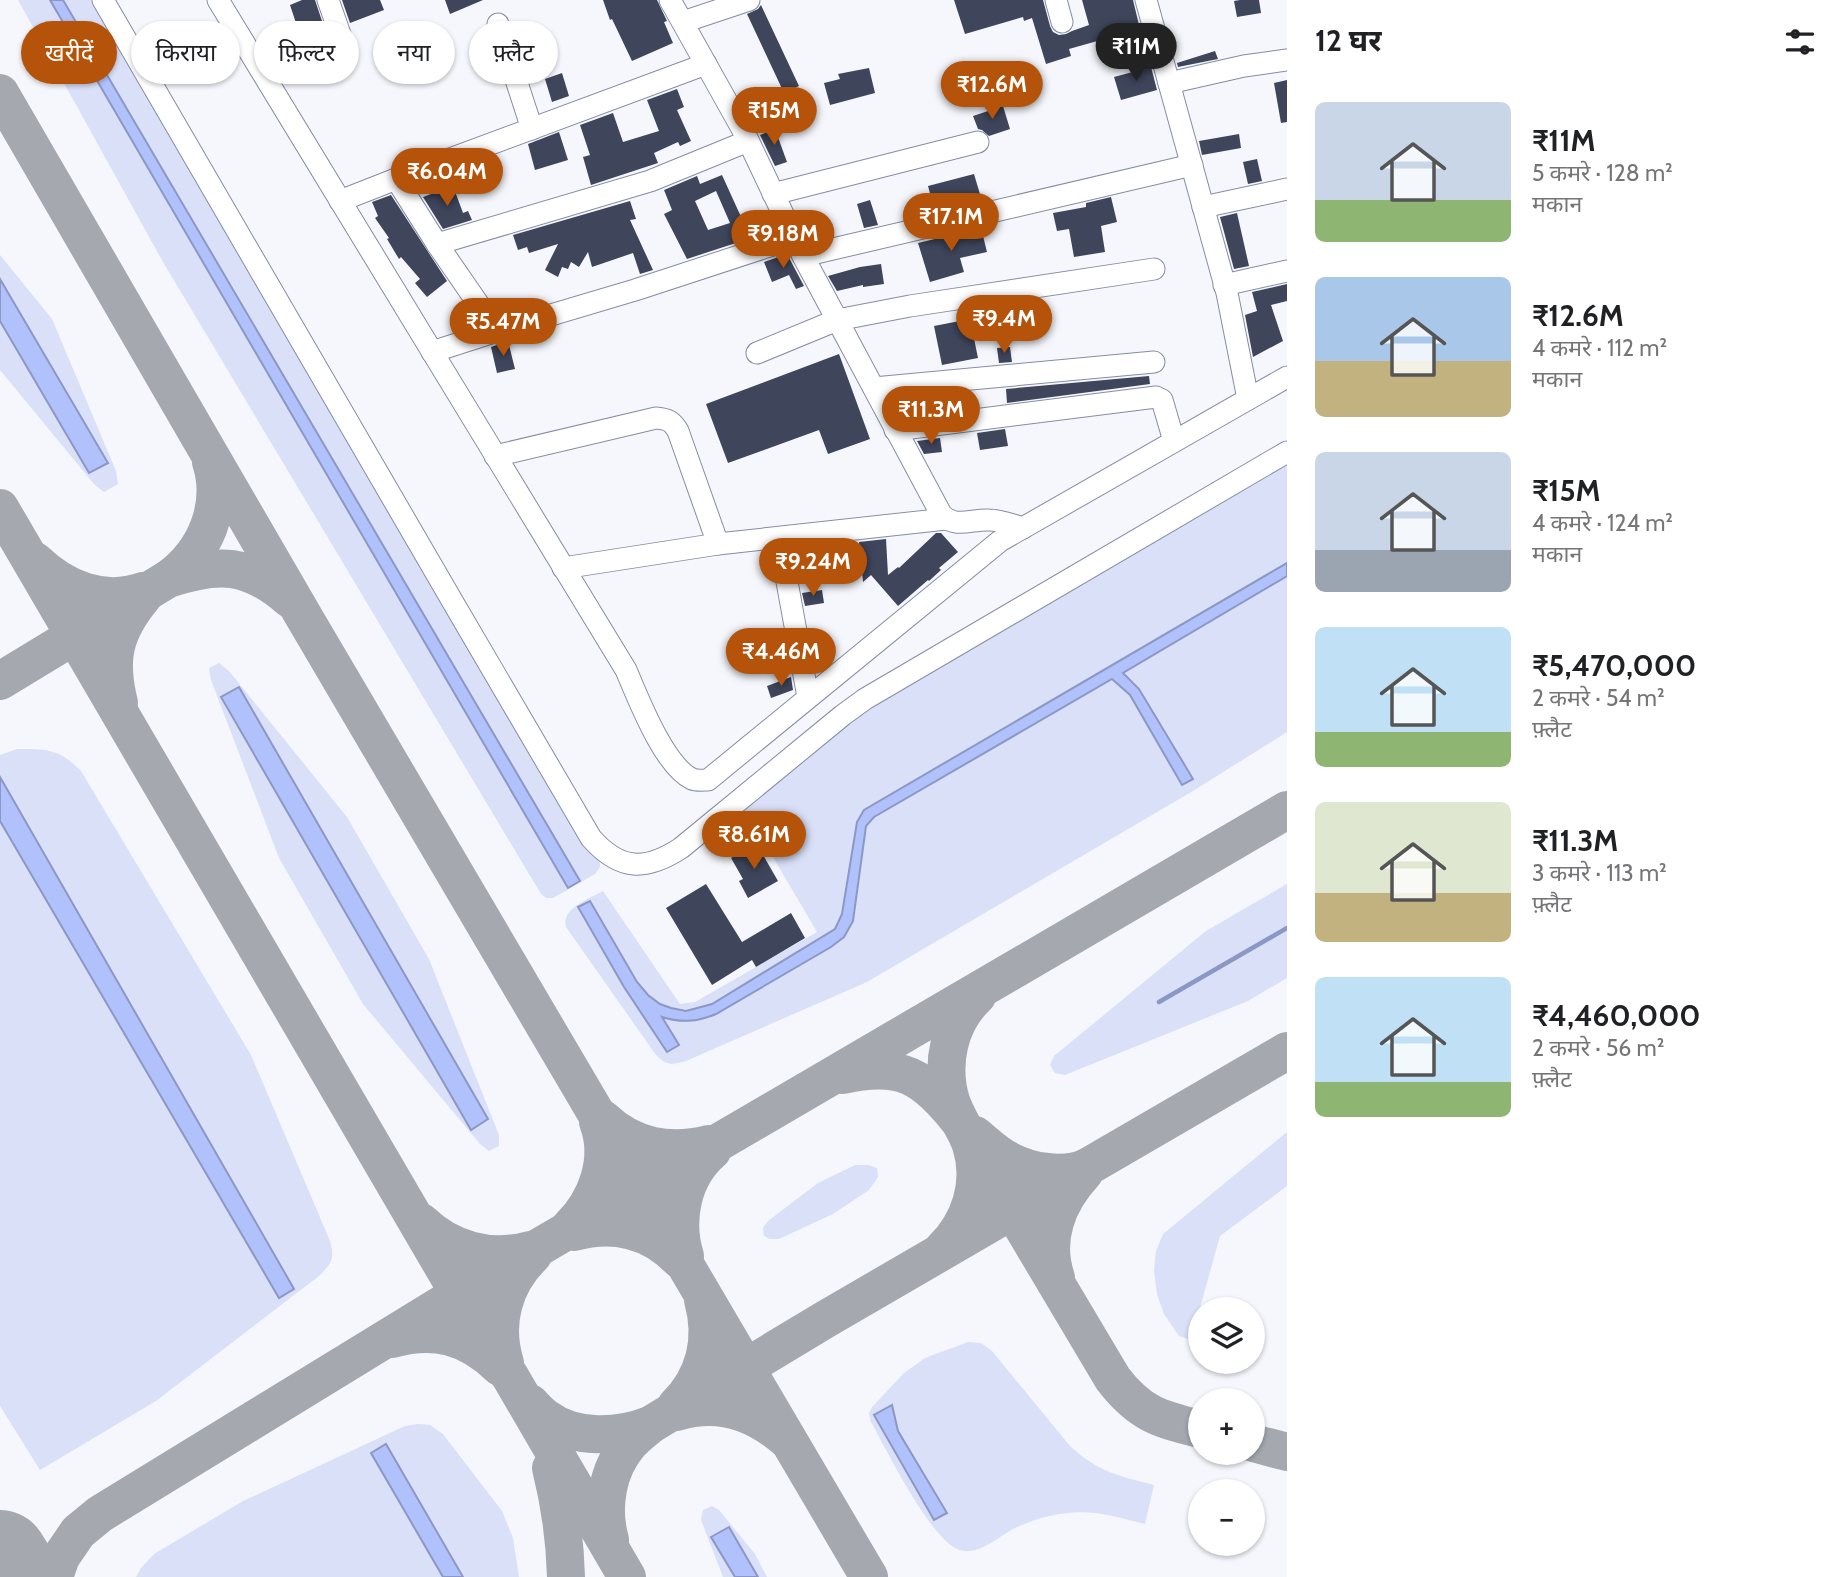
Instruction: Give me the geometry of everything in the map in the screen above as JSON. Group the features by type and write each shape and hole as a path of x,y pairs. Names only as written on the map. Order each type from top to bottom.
{"street":[{"path":"103,0 591,838 601,849 625,863 640,865 667,857 865,699 1287,452"},
{"path":"218,0 625,670 657,739 681,771 694,780 708,780 1000,541 1287,377"},
{"path":"328,0 335,21"},
{"path":"670,0 748,141 836,320 940,514 959,523 989,520 1023,528"},
{"path":"683,23 749,0"},
{"path":"1056,0 1062,22"},
{"path":"1146,0 1224,285 1248,399"},
{"path":"1169,83 1244,66 1287,60"},
{"path":"341,201 396,178 706,64"},
{"path":"517,84 532,129"},
{"path":"437,244 650,181 748,141"},
{"path":"773,194 978,142"},
{"path":"432,352 635,290 799,247 1192,165"},
{"path":"396,178 437,244 497,331"},
{"path":"1203,207 1287,189"},
{"path":"757,353 836,320 910,306 1154,269"},
{"path":"1224,285 1287,271"},
{"path":"874,388 1154,362"},
{"path":"895,430 1156,397 1162,400 1174,441"},
{"path":"495,456 656,418 666,419 674,424 678,431 718,544"},
{"path":"564,568 718,544 946,519"},
{"path":"779,538 808,697"}],"shaded area":[{"path":"18,0 50,0 62,21 30,21"},
{"path":"63,0 91,0 103,21 75,21"},
{"path":"117,45 131,69 131,84 140,84 295,352 600,863 595,874 553,898 546,898 541,894 163,262 64,84 99,84 568,888 579,881 112,84 117,84"},
{"path":"0,255 52,319 116,471 118,484 104,492 94,484 0,370 0,321 89,473 108,463 0,279"},
{"path":"1287,460 1287,732 1193,791 867,982 686,1061 670,1064 656,1055 566,927 568,914 572,909 603,891 680,1004 695,1002 817,932 743,806 846,720"},
{"path":"219,663 229,671 347,817 429,959 499,1135 499,1146 489,1151 480,1144 363,1004 279,858 211,680 209,668"},
{"path":"17,749 37,749 59,754 81,771 251,1055 330,1241 332,1252 330,1264 319,1276 156,1401 40,1470 0,1406 0,821 279,1298 294,1289 0,777 0,755"},
{"path":"1287,884 1287,978 1248,1001 1065,1075 1055,1073 1050,1065 1054,1056 1206,931"},
{"path":"1287,1132 1287,1186 1220,1236 1203,1297 1188,1297 1188,1339 1179,1336 1164,1314 1157,1294 1154,1270 1156,1251 1163,1234"},
{"path":"855,1165 877,1168 878,1177 869,1190 833,1214 779,1239 764,1236 763,1228 768,1221 818,1183"},
{"path":"968,1342 981,1343 992,1351 1080,1455 1109,1472 1154,1485 1145,1524 1107,1515 1072,1512 1030,1522 972,1551 957,1549 946,1541 909,1492 871,1422 869,1413 904,1373 925,1358","holes":["892,1405 898,1431 946,1512 934,1520 875,1415"]},
{"path":"430,1425 443,1434 502,1511 513,1538 519,1577 463,1577 385,1445 371,1454 443,1577 136,1577 154,1554 243,1501 405,1426"},
{"path":"712,1506 719,1510 755,1554 767,1577 758,1577 729,1528 712,1537 735,1577 723,1577 701,1520 703,1510"}],"water":[{"path":"50,0 63,0 75,21 62,21"},
{"path":"99,84 112,84 580,881 568,888"},
{"path":"0,279 108,463 89,473 0,321"},
{"path":"1287,563 1287,576 1123,673 1139,689 1193,779 1182,785 1130,695 1112,679 874,817 866,826 853,921 844,937 716,1014 689,1021 662,1017 679,1045 667,1052 624,987 578,907 590,901 637,982 660,1004 686,1011 712,1004 835,929 842,914 857,822 864,810"},
{"path":"239,687 488,1119 471,1130 221,697"},
{"path":"0,777 294,1289 279,1298 0,821"},
{"path":"892,1405 898,1431 947,1513 934,1520 874,1415"},
{"path":"386,1444 463,1577 443,1577 371,1453"},
{"path":"729,1527 758,1577 735,1577 711,1537"}],"building":[{"path":"302,0 315,0 322,21 295,21 290,5"},
{"path":"342,0 380,0 384,10 349,21"},
{"path":"445,0 483,0 450,14"},
{"path":"603,0 657,0 673,43 632,61 612,19 610,20"},
{"path":"954,0 1043,0 1050,26 1053,32 1059,35 1089,25 1082,0 1133,0 1140,29 1069,49 1071,56 1046,64 1032,18 1024,21 1023,17 965,34"},
{"path":"1259,0 1261,13 1237,17 1234,1"},
{"path":"761,5 799,86 784,93 747,14"},
{"path":"1215,51 1218,59 1178,67 1177,63"},
{"path":"1151,67 1157,90 1121,100 1114,77"},
{"path":"869,68 875,93 830,105 824,83 840,79 838,74"},
{"path":"562,73 569,96 552,102 547,84 558,84 558,74"},
{"path":"1287,80 1287,122 1281,123 1274,83"},
{"path":"677,89 684,107 677,110 691,141 680,146 678,142 654,153 658,163 591,185 583,157 590,155 580,125 613,113 623,142 659,131 647,100"},
{"path":"1003,106 1010,129 989,136 978,129 973,116"},
{"path":"775,129 787,162 775,166 760,135"},
{"path":"559,132 568,160 535,170 528,144"},
{"path":"1239,134 1241,148 1202,155 1199,141"},
{"path":"1257,159 1262,181 1248,184 1243,162"},
{"path":"974,174 982,201 935,212 928,186"},
{"path":"722,175 742,219 767,210 771,220 766,222 772,231 687,259 664,214 672,210 664,190 697,176 700,184","holes":["716,191 730,223 708,230 695,201"]},
{"path":"453,186 463,213 468,211 472,220 443,229 423,197"},
{"path":"391,195 447,281 427,297 415,283 420,279 401,257 399,259 375,218 378,216 372,202"},
{"path":"1111,197 1117,222 1101,226 1105,252 1074,257 1069,229 1057,231 1053,213 1086,207 1086,203"},
{"path":"870,200 878,225 864,228 857,204"},
{"path":"630,201 636,219 630,220 653,270 640,274 633,253 592,267 588,252 579,267 571,262 568,269 562,267 558,277 545,270 558,244 529,253 527,247 518,250 513,235"},
{"path":"1237,213 1249,266 1234,269 1220,217"},
{"path":"981,228 987,252 960,258 964,272 930,282 918,243"},
{"path":"787,254 804,286 796,289 789,275 772,282 764,262"},
{"path":"881,264 884,284 863,285 837,291 828,276 860,267"},
{"path":"1287,284 1287,301 1271,305 1283,341 1253,357 1245,315 1257,311 1252,292"},
{"path":"970,319 978,358 942,365 934,326"},
{"path":"508,341 515,369 497,373 491,347"},
{"path":"1010,347 1012,362 999,363 997,348"},
{"path":"839,354 870,439 828,454 819,430 728,463 706,404"},
{"path":"1149,376 1150,384 1007,403 1006,389"},
{"path":"945,395 948,410 903,416 895,399"},
{"path":"1005,429 1008,446 980,450 977,433"},
{"path":"940,438 942,452 924,454 917,441"},
{"path":"936,533 941,533 958,552 939,568 941,570 929,581 898,606 871,575 863,582 859,542 886,539 888,575"},
{"path":"822,590 824,603 805,606 802,593"},
{"path":"791,677 793,690 771,698 767,686"},
{"path":"756,843 778,881 748,898 739,881 743,879 731,858"},
{"path":"706,884 742,942 791,913 805,938 756,967 752,960 712,985 666,908"}],"waterway":[{"path":"1159,1002 1287,928"}],"taxiway":[{"path":"0,93 304,617 869,1577"},
{"path":"168,579 192,556 209,527 215,495 211,462"},
{"path":"0,508 627,1577"},
{"path":"35,561 58,579 85,592 113,596 143,591"},
{"path":"0,681 168,579 203,570 232,569 260,578 290,599"},
{"path":"119,703 114,673 116,647 125,622 143,597"},
{"path":"54,1577 61,1557 78,1532 100,1514 459,1294 1287,810"},
{"path":"943,1249 967,1214 975,1187 971,1145 951,1101 946,1073 949,1044 954,1031 967,1006 977,996"},
{"path":"530,1403 558,1425 583,1433 611,1434 650,1425 826,1319 1287,1051"},
{"path":"843,1075 863,1071 896,1072 910,1076 935,1093 960,1122 1113,1379 1142,1408 1188,1426"},
{"path":"603,1119 626,1136 652,1146 680,1148 709,1144"},
{"path":"570,1227 588,1204 599,1178 603,1150 598,1122"},
{"path":"975,1135 1001,1156 1027,1168 1057,1173 1085,1168"},
{"path":"685,1256 680,1228 683,1200 694,1173 712,1151"},
{"path":"1056,1278 1051,1249 1055,1222 1066,1196 1084,1173"},
{"path":"421,1222 445,1240 471,1251 500,1254 530,1250"},
{"path":"574,1232 603,1228 631,1230 656,1241 679,1259"},
{"path":"505,1363 500,1334 503,1305 514,1279 533,1255"},
{"path":"676,1406 694,1383 704,1357 708,1329 703,1300"},
{"path":"392,1339 422,1334 450,1337 476,1348 500,1367"},
{"path":"677,1412 707,1407 735,1410 762,1422 786,1439"},
{"path":"610,1540 606,1502 615,1465 629,1444 650,1425"},
{"path":"1265,1446 1287,1452"},
{"path":"551,1468 562,1522 566,1577"}],"runway":[{"path":"0,1558 12,1577"}]}
